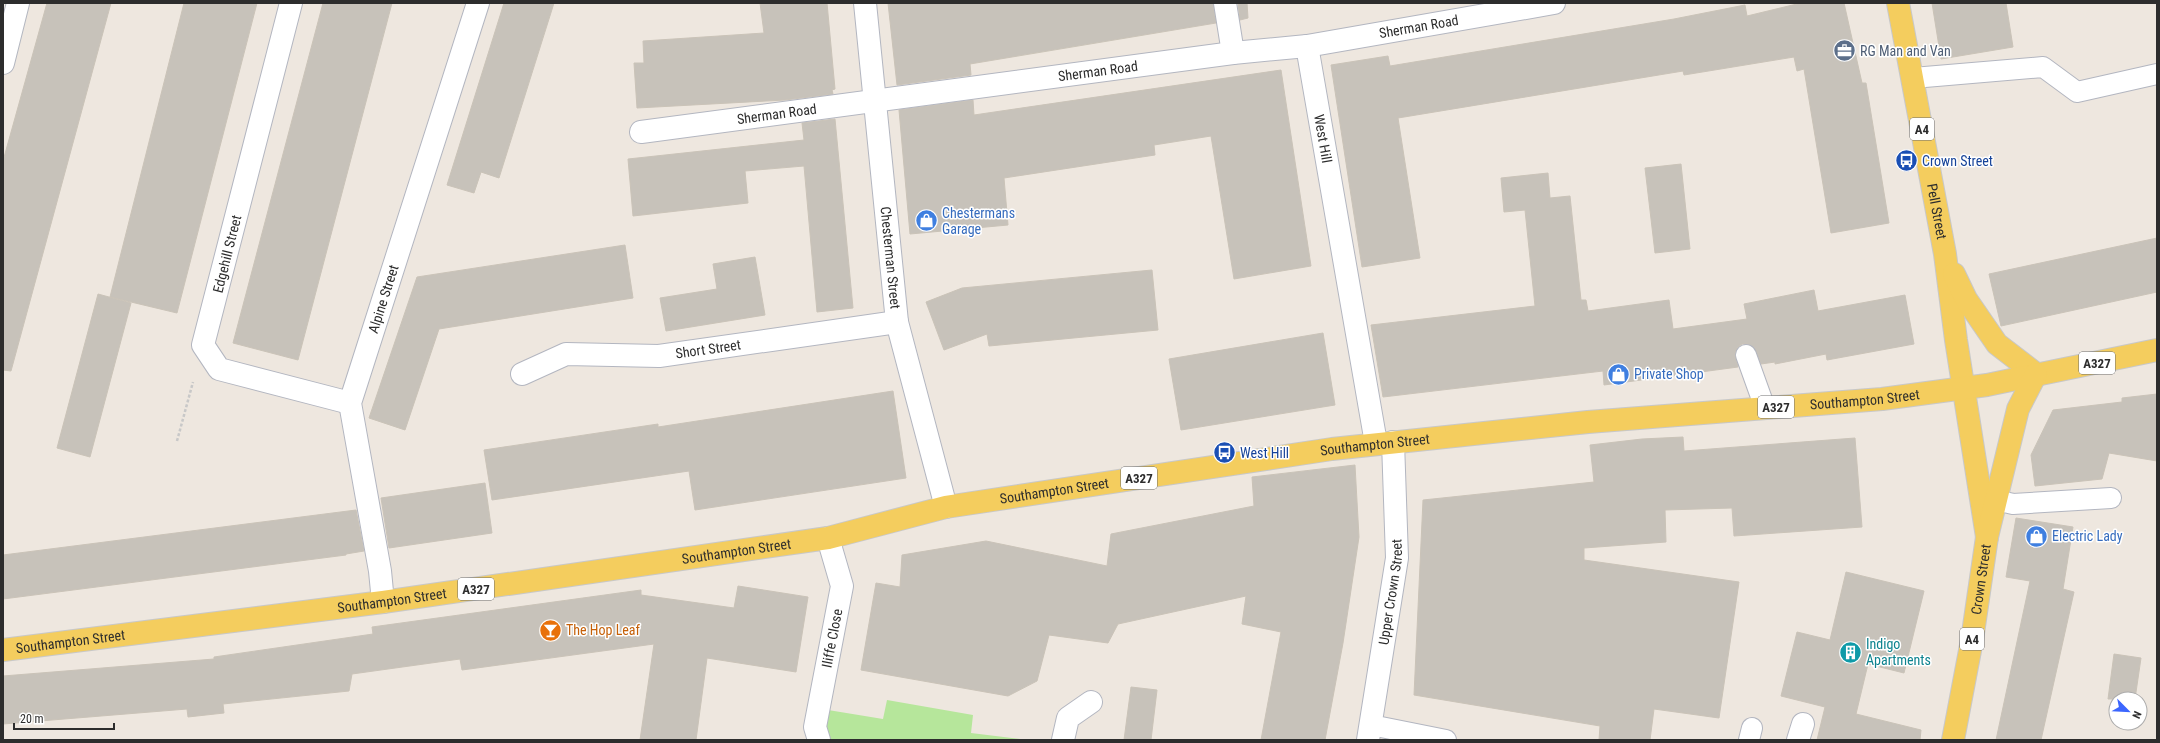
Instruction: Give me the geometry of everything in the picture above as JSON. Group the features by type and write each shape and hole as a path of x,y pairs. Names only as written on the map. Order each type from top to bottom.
{"main road":[{"name":"Pell Street","path":"1898,3 1945,254 1964,388"},
{"name":"Pell Street","path":"1945,254 1966,299 1997,344 2036,374"},
{"name":"Southampton Street","path":"3,650 383,602 828,538 946,507 1385,442 1588,422 1882,399 1987,385 2157,350"},
{"name":"Crown Street","path":"1953,740 1972,640 1987,537 2018,409 2036,374"},
{"name":"Crown Street","path":"1964,388 1987,537"}],"street":[{"path":"3,63 18,3"},
{"name":"Edgehill Street","path":"203,345 291,3"},
{"name":"Alpine Street","path":"383,602 380,571 350,402 478,3"},
{"name":"Chesterman Street","path":"865,3 897,322 946,507"},
{"path":"1225,3 1232,53"},
{"name":"Sherman Road","path":"641,132 1232,53 1307,46 1554,3"},
{"name":"West Hill","path":"1307,46 1385,442"},
{"name":"Short Street","path":"522,374 566,354 659,356 897,322"},
{"path":"203,345 219,369 350,402"},
{"name":"Upper Crown Street","path":"1370,733 1397,558 1385,442"},
{"name":"Iliffe Close","path":"819,740 815,727 842,586 828,538"},
{"path":"1063,740 1068,718 1091,702"}],"lane":[{"path":"1912,78 2043,67 2077,92 2157,74"},
{"path":"1746,355 1766,408"},
{"path":"1996,500 2013,504 2111,498"},
{"path":"1370,733 1446,740"}],"path":[{"path":"177,441 203,345"}],"green space":[{"path":"887,700 973,715 971,733 1029,740 827,740 822,709 883,719"}],"building":[{"path":"47,3 111,3 11,371 3,370 3,161"},
{"path":"184,3 257,3 177,313 110,297"},
{"path":"323,3 392,3 298,360 233,343"},
{"path":"504,3 554,3 499,178 481,172 474,193 447,185"},
{"path":"760,3 827,3 835,89 832,90 833,94 785,100 637,108 634,63 644,63 643,41 764,33"},
{"path":"888,3 1213,3 1216,23 970,64 971,75 897,85"},
{"path":"1238,3 1247,3 1248,18 1240,20"},
{"path":"1801,3 1844,3 1862,83 1866,83 1889,223 1831,233 1804,69 1797,71 1794,57 1684,75 1683,71 1398,118 1420,258 1362,267 1331,65 1388,56 1390,66 1674,19 1745,5 1747,16"},
{"path":"1932,3 2006,3 2013,47 1941,59"},
{"path":"1281,70 1311,266 1234,279 1211,136 1154,145 1155,155 1004,178 1008,225 910,234 899,110 973,100 974,115"},
{"path":"835,119 853,308 817,312 804,166 745,171 748,203 633,216 628,159 804,140 802,123"},
{"path":"1681,164 1690,249 1655,253 1645,168"},
{"path":"1548,173 1550,198 1570,196 1581,300 1586,300 1588,311 1669,300 1673,329 1747,319 1744,304 1814,290 1818,311 1905,295 1914,344 1827,360 1826,354 1775,364 1775,362 1761,364 1754,347 1748,344 1742,344 1738,347 1735,353 1738,367 1604,385 1603,371 1383,397 1371,325 1535,306 1525,210 1504,212 1501,178"},
{"path":"2157,238 2157,292 2001,326 1989,274"},
{"path":"625,245 633,298 439,329 405,430 369,418 417,277"},
{"path":"755,257 765,315 666,331 660,298 717,289 713,264"},
{"path":"1152,270 1158,330 989,346 987,334 944,350 926,302 962,288"},
{"path":"98,294 131,303 90,457 57,448"},
{"path":"1323,333 1335,405 1181,430 1169,359"},
{"path":"893,391 906,478 695,510 689,471 492,500 484,450 658,424 658,427"},
{"path":"2157,394 2157,461 2109,453 2102,479 2035,486 2031,455 2053,410 2122,402 2122,398"},
{"path":"1683,437 1684,451 1855,438 1862,527 1734,536 1732,508 1665,510 1666,542 1584,548 1584,560 1739,582 1719,718 1654,709 1650,740 1599,740 1600,726 1414,695 1423,500 1594,482 1590,445 1642,439"},
{"path":"1355,465 1359,537 1343,643 1325,740 1261,740 1281,632 1242,624 1246,596 1118,624 1108,643 1049,635 1037,681 1008,696 861,670 876,583 900,587 902,555 986,541 1107,566 1111,534 1254,506 1252,477"},
{"path":"485,483 492,533 389,548 381,498"},
{"path":"356,510 364,551 346,555 3,599 3,555"},
{"path":"2016,518 2073,527 2063,589 2074,592 2041,740 1996,740 2030,581 2006,577"},
{"name":"Indigo Apartments","path":"1846,572 1924,591 1904,673 1868,664 1856,714 1921,730 1920,740 1817,740 1825,707 1781,696 1797,632 1830,640"},
{"path":"738,586 808,597 796,672 707,658 696,740 640,740 654,644 462,670 460,659 352,674 349,691 223,704 224,713 188,717 187,709 3,724 3,676 214,659 214,657 373,634 372,627 641,590 641,595 734,608"},
{"path":"2114,654 2141,658 2136,691 2109,691"},
{"path":"1131,687 1157,690 1151,740 1124,740"}],"place":[{"name":"RG Man and Van","path":"1845,51"},
{"name":"Crown Street","path":"1906,161"},
{"name":"Chestermans Garage","path":"927,221"},
{"name":"Private Shop","path":"1618,374"},
{"name":"West Hill","path":"1225,453"},
{"name":"Electric Lady","path":"2036,536"},
{"name":"The Hop Leaf","path":"550,630"},
{"name":"Indigo Apartments","path":"1851,652"}]}
